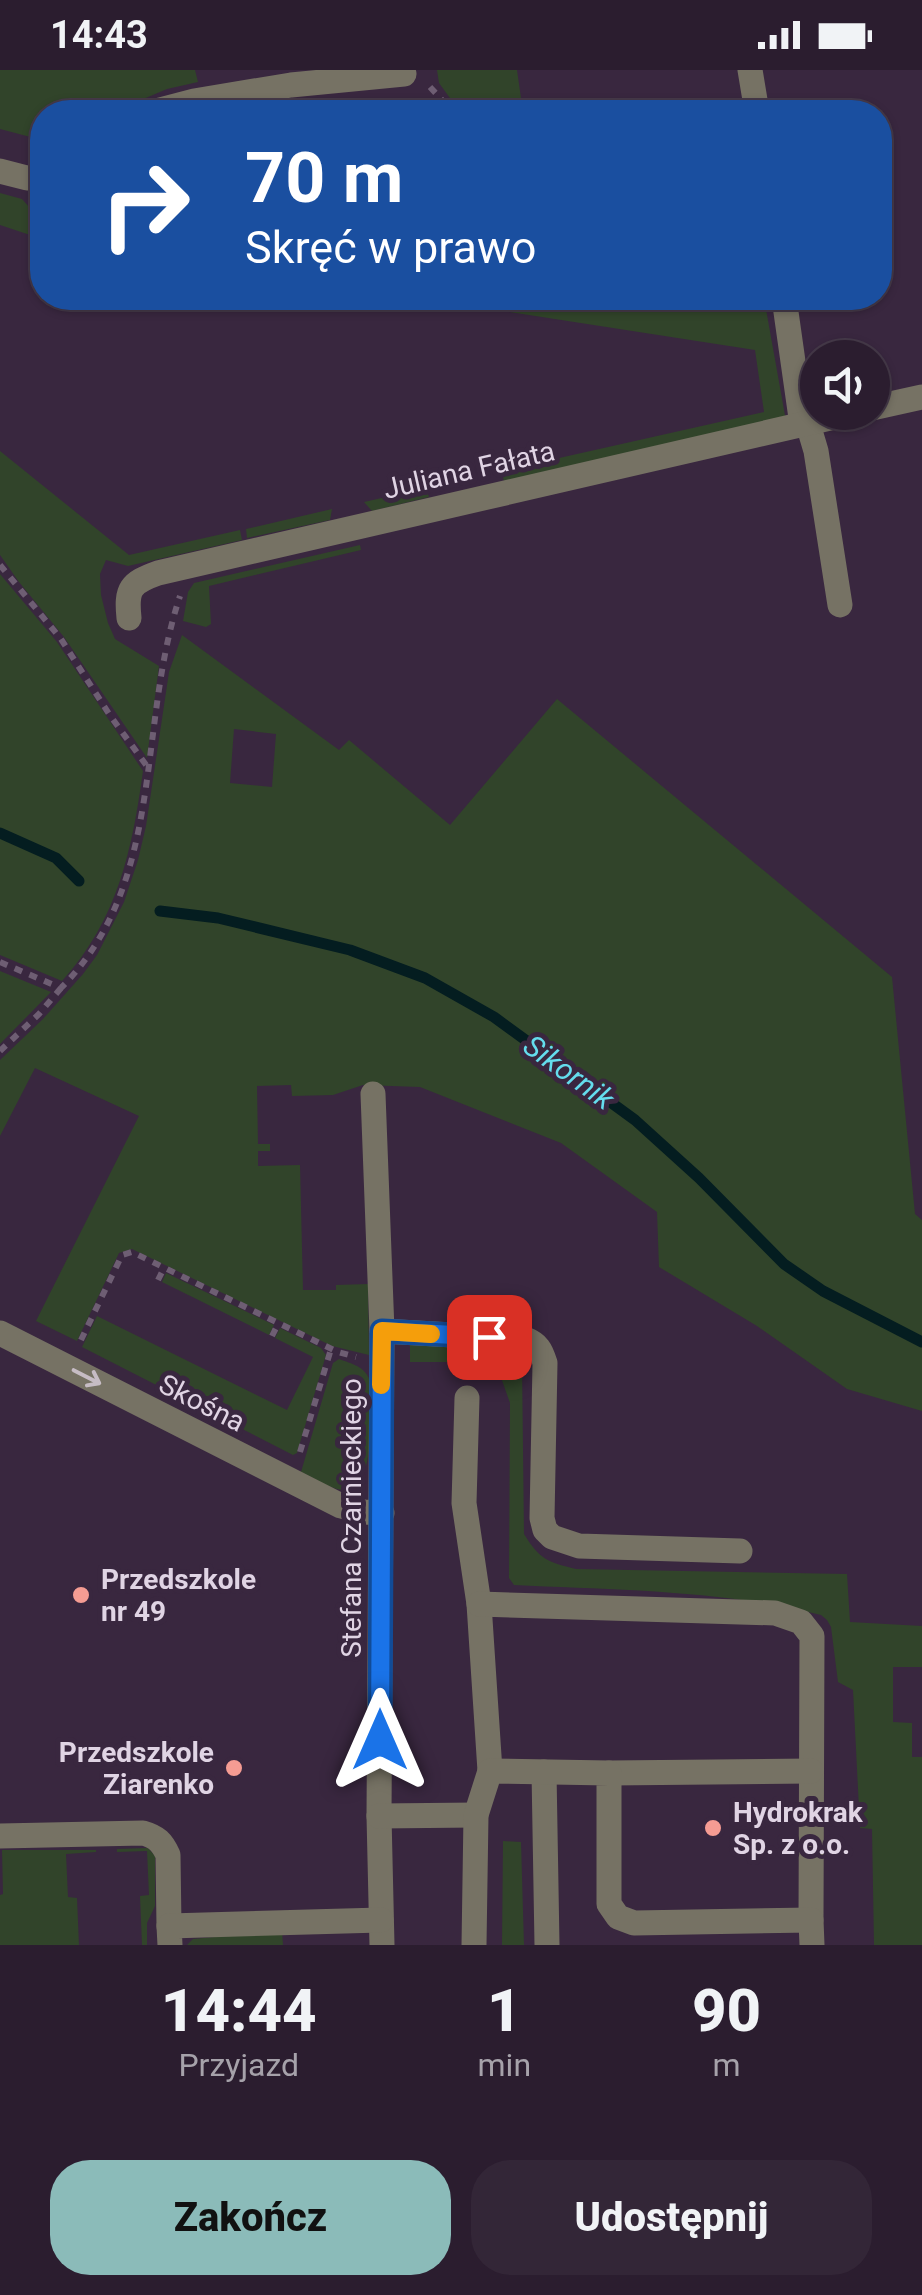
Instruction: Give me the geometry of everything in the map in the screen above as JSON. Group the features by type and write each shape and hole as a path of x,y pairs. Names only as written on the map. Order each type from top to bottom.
{"street":[{"path":"750,70 755,100"},
{"path":"200,100 404,74"},
{"path":"0,171 30,178"},
{"path":"786,310 800,394"},
{"path":"890,404 922,397"},
{"name":"Juliana Fałata","path":"129,618 127,597 132,586 158,573 800,425"},
{"path":"807,430 816,451 840,605"},
{"name":"Stefana Czarnieckiego","path":"373,1094 382,1331 382,1932"},
{"path":"382,1331 525,1339 536,1343 545,1364 542,1518 552,1537 579,1546 740,1551"},
{"name":"Skośna","path":"0,1333 292,1482 353,1510 382,1513"},
{"path":"467,1398 464,1503 480,1604 490,1770 476,1815 474,1945"},
{"path":"480,1604 775,1613 801,1622 812,1636 811,1932 634,1923 618,1917 609,1904 609,1773"},
{"path":"490,1770 811,1770"},
{"path":"544,1772 547,1945"},
{"path":"379,1816 476,1815"},
{"path":"0,1836 143,1833 156,1837 168,1856 170,1936 382,1932"}],"path":[{"path":"0,565 61,639 149,769"},
{"path":"0,1052 94,951 120,899 133,858 169,642 185,586"},
{"path":"0,962 61,988"},
{"path":"76,1350 122,1255 132,1252 335,1351 292,1482"},
{"path":"158,1280 164,1268"},
{"path":"272,1336 278,1324"}],"green space":[{"path":"0,70 195,70 198,82 141,100 30,100 30,137 0,129"},
{"path":"437,70 517,70 521,100 451,100 439,83"},
{"path":"0,193 22,199 30,208 30,235 0,225"},
{"path":"497,310 766,310 786,421 504,481 501,471 764,412 755,350"},
{"path":"0,451 129,555 240,530 242,540 128,566 106,560 100,574 101,595 115,639 159,666 147,758 64,637 0,555"},
{"path":"426,488 429,497 372,511 364,502"},
{"path":"332,509 330,520 247,538 246,529"},
{"path":"360,545 361,550 209,586 211,624 206,627 183,621 188,592 194,583"},
{"path":"0,574 57,642 143,771 134,828 109,908 97,933 62,981 0,955"},
{"path":"182,635 339,750 349,740 450,825 557,699 892,977 915,1214 922,1220 922,1411 847,1389 757,1326 659,1267 657,1212 561,1143 420,1087 363,1085 333,1095 292,1096 291,1085 257,1086 258,1144 270,1144 270,1151 258,1151 258,1166 300,1165 303,1290 336,1290 336,1285 368,1284 369,1355 332,1346 132,1249 119,1253 77,1341 36,1321 139,1116 35,1068 0,1136 0,1060 83,974 124,902 146,826 169,672","holes":["234,729 276,734 272,787 230,783"]},
{"path":"0,971 51,992 0,1044"},
{"path":"166,1273 274,1325 269,1335 162,1282"},
{"path":"97,1316 287,1410 313,1357 275,1338 280,1328 321,1348 326,1355 297,1453 293,1455 82,1347"},
{"path":"410,1345 517,1353 522,1362 524,1534 546,1559 576,1569 847,1574 850,1622 922,1626 922,1667 893,1667 893,1722 912,1723 912,1757 922,1757 922,1945 874,1945 872,1829 860,1828 853,1690 838,1682 827,1620 821,1615 745,1600 514,1585 509,1578 510,1403 498,1369 471,1362 410,1362"},
{"path":"339,1359 361,1369 370,1381 366,1466 360,1481 351,1489 332,1488 301,1472 333,1363"},
{"path":"503,1841 521,1842 524,1945 502,1945"},
{"path":"148,1848 155,1856 155,1906 147,1923 147,1945 142,1945 140,1896 149,1895 147,1851 117,1849"},
{"path":"2,1850 96,1850 66,1854 68,1897 77,1898 79,1945 0,1945"},
{"path":"282,1931 283,1945 187,1945 193,1939"}],"waterway":[{"name":"Sikornik","path":"0,833 56,858 79,881"},
{"name":"Sikornik","path":"160,911 218,918 350,950 425,978 494,1017 635,1120 784,1264 823,1291 922,1342"}],"slow traffic":[{"path":"381,1385 382,1331 431,1334"}],"place":[{"name":"Przedszkole nr 49","path":"81,1595"},
{"name":"Przedszkole Ziarenko","path":"234,1768"},
{"name":"Hydrokrak Sp. z o.o.","path":"713,1828"}],"route":[{"path":"380,1740 382,1331 489,1337"}]}
